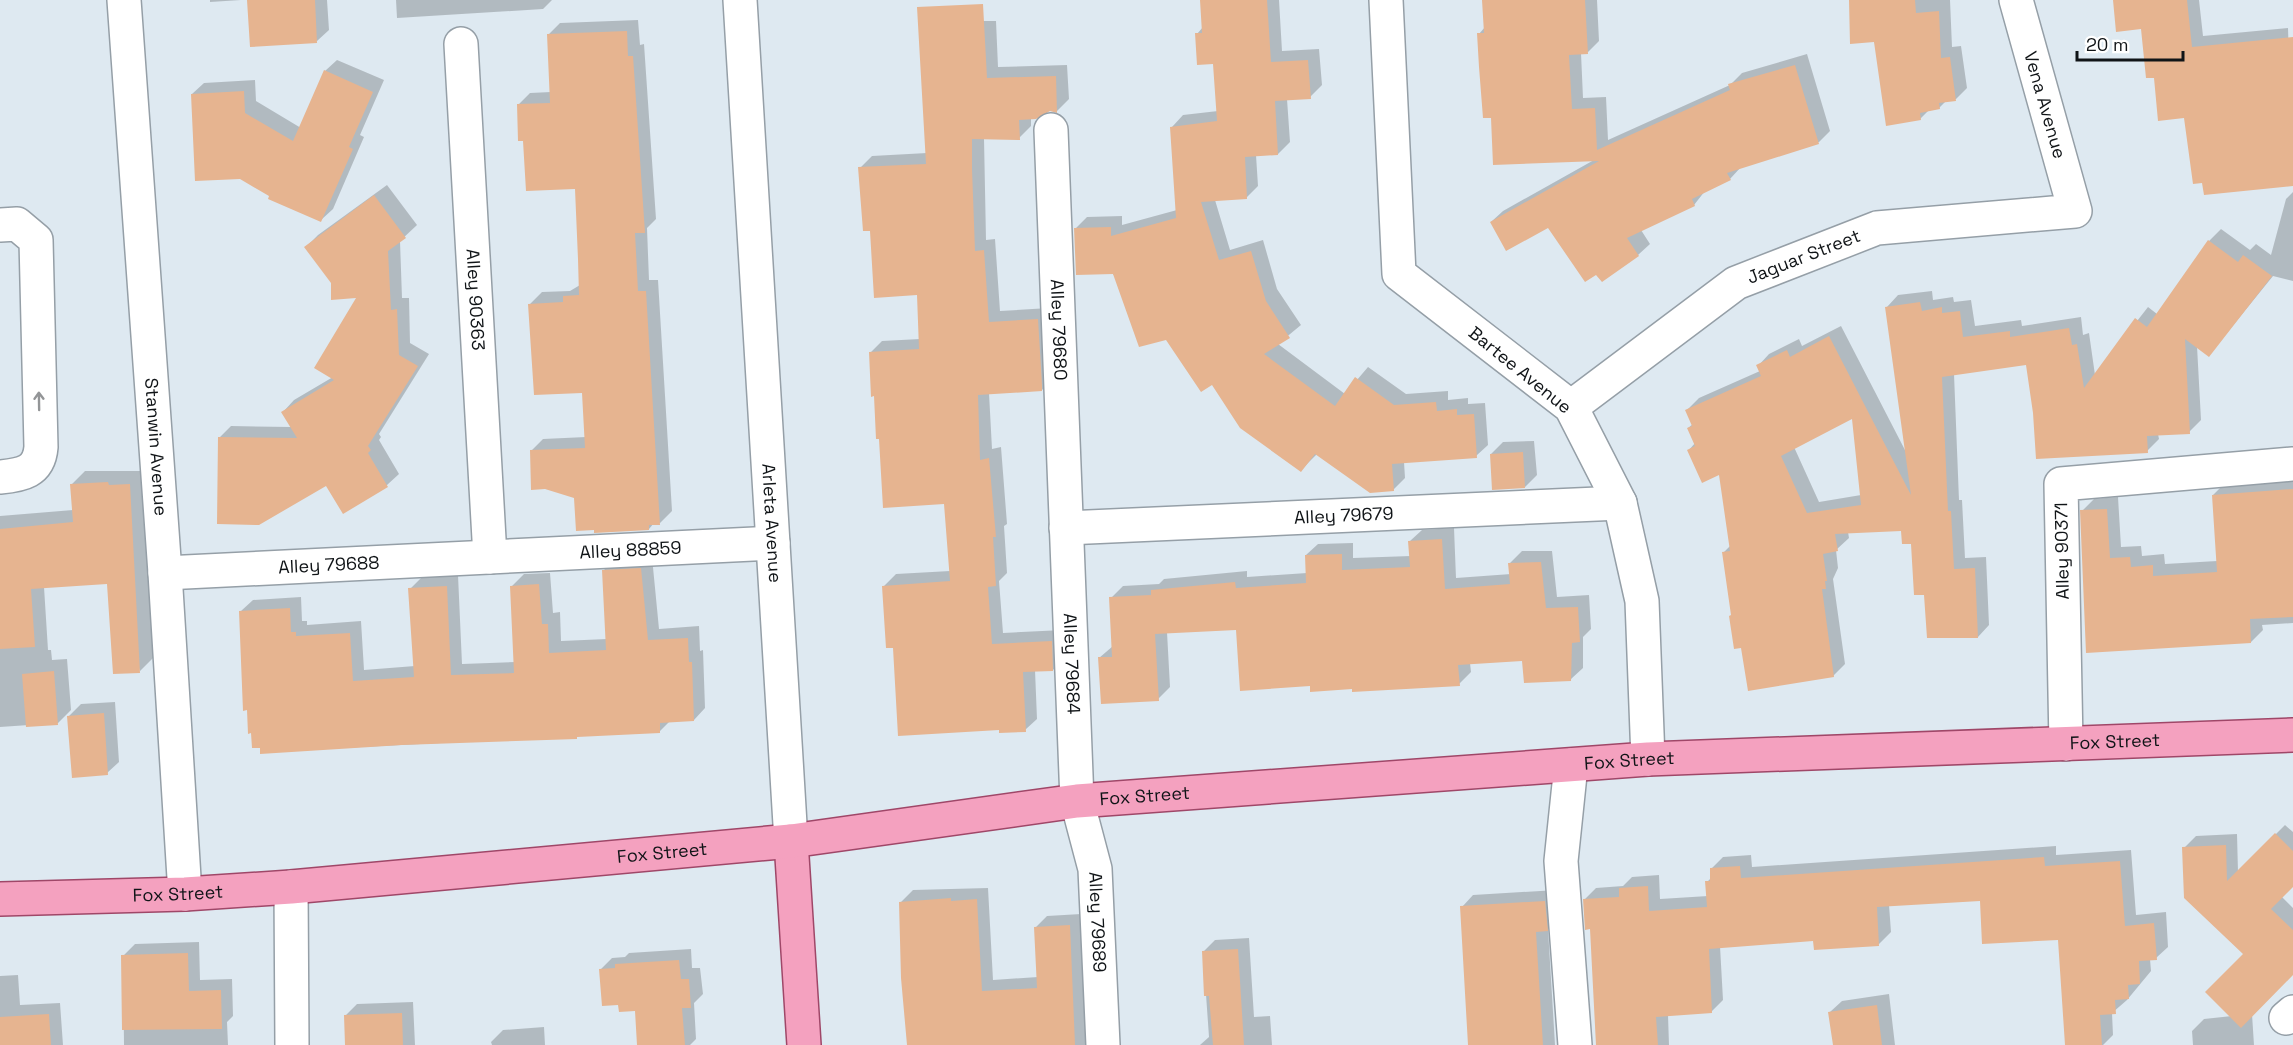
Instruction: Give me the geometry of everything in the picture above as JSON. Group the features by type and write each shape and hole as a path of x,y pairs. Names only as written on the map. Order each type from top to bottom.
{"main road":[{"name":"Fox Street","path":"0,899 185,894 291,887 791,841 1077,801 1648,759 2293,735"},
{"name":"Arleta Avenue","path":"791,841 804,1045"}],"street":[{"name":"Stanwin Avenue","path":"124,0 165,573 185,894"},
{"name":"Arleta Avenue","path":"740,0 791,841"},
{"name":"Bartee Avenue","path":"1386,0 1399,274 1571,407 1620,503 1642,601 1648,759"},
{"name":"Vena Avenue","path":"2016,0 2075,211"},
{"name":"Alley 90363","path":"461,44 490,557"},
{"name":"Alley 79680","path":"1051,130 1066,528"},
{"name":"Jaguar Street","path":"1571,407 1736,283 1877,228 2075,211"},
{"path":"0,225 17,224 36,240 40,460 32,470 18,476 0,477"},
{"name":"Alley 90371","path":"2066,744 2061,484 2293,464"},
{"name":"Alley 79679","path":"1066,528 1620,503"},
{"name":"Alley 79684","path":"1066,528 1077,801"},
{"name":"Alley 88859","path":"490,557 773,543"},
{"name":"Alley 79688","path":"165,573 490,557"},
{"path":"1571,765 1561,861 1575,1045"},
{"name":"Alley 79689","path":"1077,801 1095,869 1103,1045"},
{"path":"291,887 292,1045"}],"building":[{"path":"247,0 315,0 317,43 250,47"},
{"path":"1200,0 1267,0 1271,62 1308,60 1311,99 1275,101 1278,155 1245,157 1247,199 1201,202 1219,260 1251,251 1266,301 1290,338 1264,354 1335,406 1355,377 1394,405 1436,402 1437,411 1457,409 1457,415 1474,414 1477,458 1392,464 1394,491 1370,493 1315,454 1301,472 1240,428 1212,385 1201,392 1166,340 1139,347 1113,274 1076,275 1074,228 1111,227 1111,236 1176,218 1170,127 1217,121 1213,64 1197,65 1195,33 1202,33"},
{"path":"1482,0 1585,0 1588,54 1569,55 1572,109 1595,108 1597,150 1730,90 1728,84 1795,65 1819,144 1727,173 1731,180 1692,199 1695,206 1627,238 1639,256 1602,282 1596,275 1585,282 1548,228 1506,251 1490,222 1599,161 1493,165 1491,118 1483,118 1479,67 1477,33 1484,33"},
{"path":"1849,0 1915,0 1916,13 1939,11 1941,58 1950,57 1956,101 1939,103 1940,109 1920,113 1921,120 1886,126 1874,42 1850,44"},
{"path":"2113,0 2187,0 2192,47 2293,37 2293,186 2204,195 2202,183 2193,184 2184,118 2158,121 2154,78 2146,78 2141,29 2116,32"},
{"path":"983,4 987,78 1056,76 1057,113 1050,111 1036,119 1019,120 1020,140 972,139 975,251 984,250 989,322 1038,319 1042,385 1042,391 978,395 980,460 989,458 996,537 993,537 996,586 988,587 992,644 1052,641 1053,671 1023,672 1026,732 999,733 999,730 898,736 893,648 886,648 882,586 950,581 944,504 883,508 879,439 876,439 874,396 871,397 869,352 919,349 917,295 874,298 870,231 863,231 858,167 926,164 917,7"},
{"path":"627,31 628,56 633,56 645,233 635,233 638,291 646,291 660,525 649,525 649,530 594,533 594,530 576,531 574,498 545,489 531,490 530,450 585,448 582,393 534,395 528,304 563,302 563,296 579,295 575,189 526,191 523,141 518,141 517,104 550,103 547,34"},
{"path":"324,70 373,92 349,147 353,149 321,222 268,199 269,196 240,179 195,181 191,94 244,91 245,113 293,141"},
{"path":"374,195 406,238 388,251 391,310 397,309 399,355 418,366 368,446 371,450 368,453 388,487 343,514 326,486 259,525 217,524 218,437 297,438 281,412 334,380 314,368 356,298 331,300 331,283 304,247"},
{"path":"2208,240 2238,262 2243,255 2272,276 2209,357 2185,339 2190,434 2147,436 2148,453 2036,459 2033,413 2026,365 1942,377 1948,511 1951,511 1954,569 1975,568 1978,638 1927,638 1924,595 1914,595 1911,544 1902,544 1901,531 1835,534 1838,551 1823,554 1827,581 1825,581 1826,589 1822,589 1834,677 1748,691 1741,648 1734,649 1729,616 1731,615 1722,552 1730,551 1719,475 1702,483 1687,450 1695,446 1687,428 1692,426 1685,410 1761,376 1756,365 1787,350 1790,357 1829,336 1911,495 1885,307 1920,302 1922,311 1942,307 1942,313 1960,311 1963,337 2010,331 2010,337 2069,328 2072,345 2077,344 2084,388 2135,318 2147,327","holes":["1852,419 1861,505 1807,513 1781,456"]},
{"path":"1523,452 1525,488 1492,490 1490,454"},
{"path":"108,482 109,485 130,484 140,673 113,674 107,584 31,589 35,647 0,649 0,529 73,522 70,484"},
{"path":"2293,489 2293,617 2250,619 2251,643 2086,653 2080,510 2107,509 2110,558 2130,557 2131,567 2153,565 2153,576 2217,572 2212,495"},
{"path":"1442,539 1445,589 1510,584 1508,563 1541,562 1546,608 1578,607 1580,642 1572,643 1571,681 1524,683 1522,661 1458,665 1460,686 1352,692 1352,689 1310,692 1310,686 1240,691 1236,630 1155,634 1159,701 1101,704 1098,657 1112,657 1109,597 1151,595 1151,590 1235,582 1236,588 1306,583 1305,555 1342,554 1342,570 1410,567 1408,541"},
{"path":"641,568 648,640 688,638 689,662 692,662 694,721 660,723 660,733 577,737 577,739 402,745 260,754 260,748 252,748 251,733 248,734 247,710 243,711 239,611 290,608 291,632 296,632 296,636 350,633 353,681 414,677 408,588 447,586 451,675 514,673 510,586 539,584 542,624 548,624 549,653 606,650 602,570"},
{"path":"54,671 58,725 26,727 22,674"},
{"path":"104,713 108,775 72,778 67,716"},
{"path":"2275,833 2293,851 2293,887 2271,909 2293,930 2293,975 2241,1028 2205,992 2243,954 2184,898 2182,847 2226,845 2227,881"},
{"path":"2044,857 2045,866 2120,861 2125,926 2154,923 2157,960 2139,961 2140,984 2128,985 2129,999 2115,1000 2116,1014 2100,1015 2102,1045 2065,1045 2058,940 1982,944 1980,901 1877,907 1879,946 1814,950 1813,941 1709,949 1712,1013 1656,1017 1658,1045 1596,1045 1590,929 1585,930 1583,899 1619,897 1619,888 1648,886 1649,911 1707,907 1705,881 1710,881 1710,868 1740,866 1741,878"},
{"path":"951,898 951,901 977,899 982,991 1037,988 1034,927 1070,925 1075,1045 907,1045 901,978 899,902"},
{"path":"1545,901 1548,931 1536,932 1543,1045 1468,1045 1460,906"},
{"path":"1238,949 1244,1045 1213,1045 1209,996 1204,996 1202,951"},
{"path":"188,953 189,991 221,990 222,1029 122,1030 121,955"},
{"path":"679,960 681,979 689,979 691,1008 682,1008 685,1045 637,1045 635,1011 619,1012 618,1005 602,1006 599,969 615,968 615,964"},
{"path":"1877,1005 1882,1045 1833,1045 1828,1012"},
{"path":"402,1013 403,1045 345,1045 344,1015"},
{"path":"49,1014 51,1045 0,1045 0,1017"}]}
